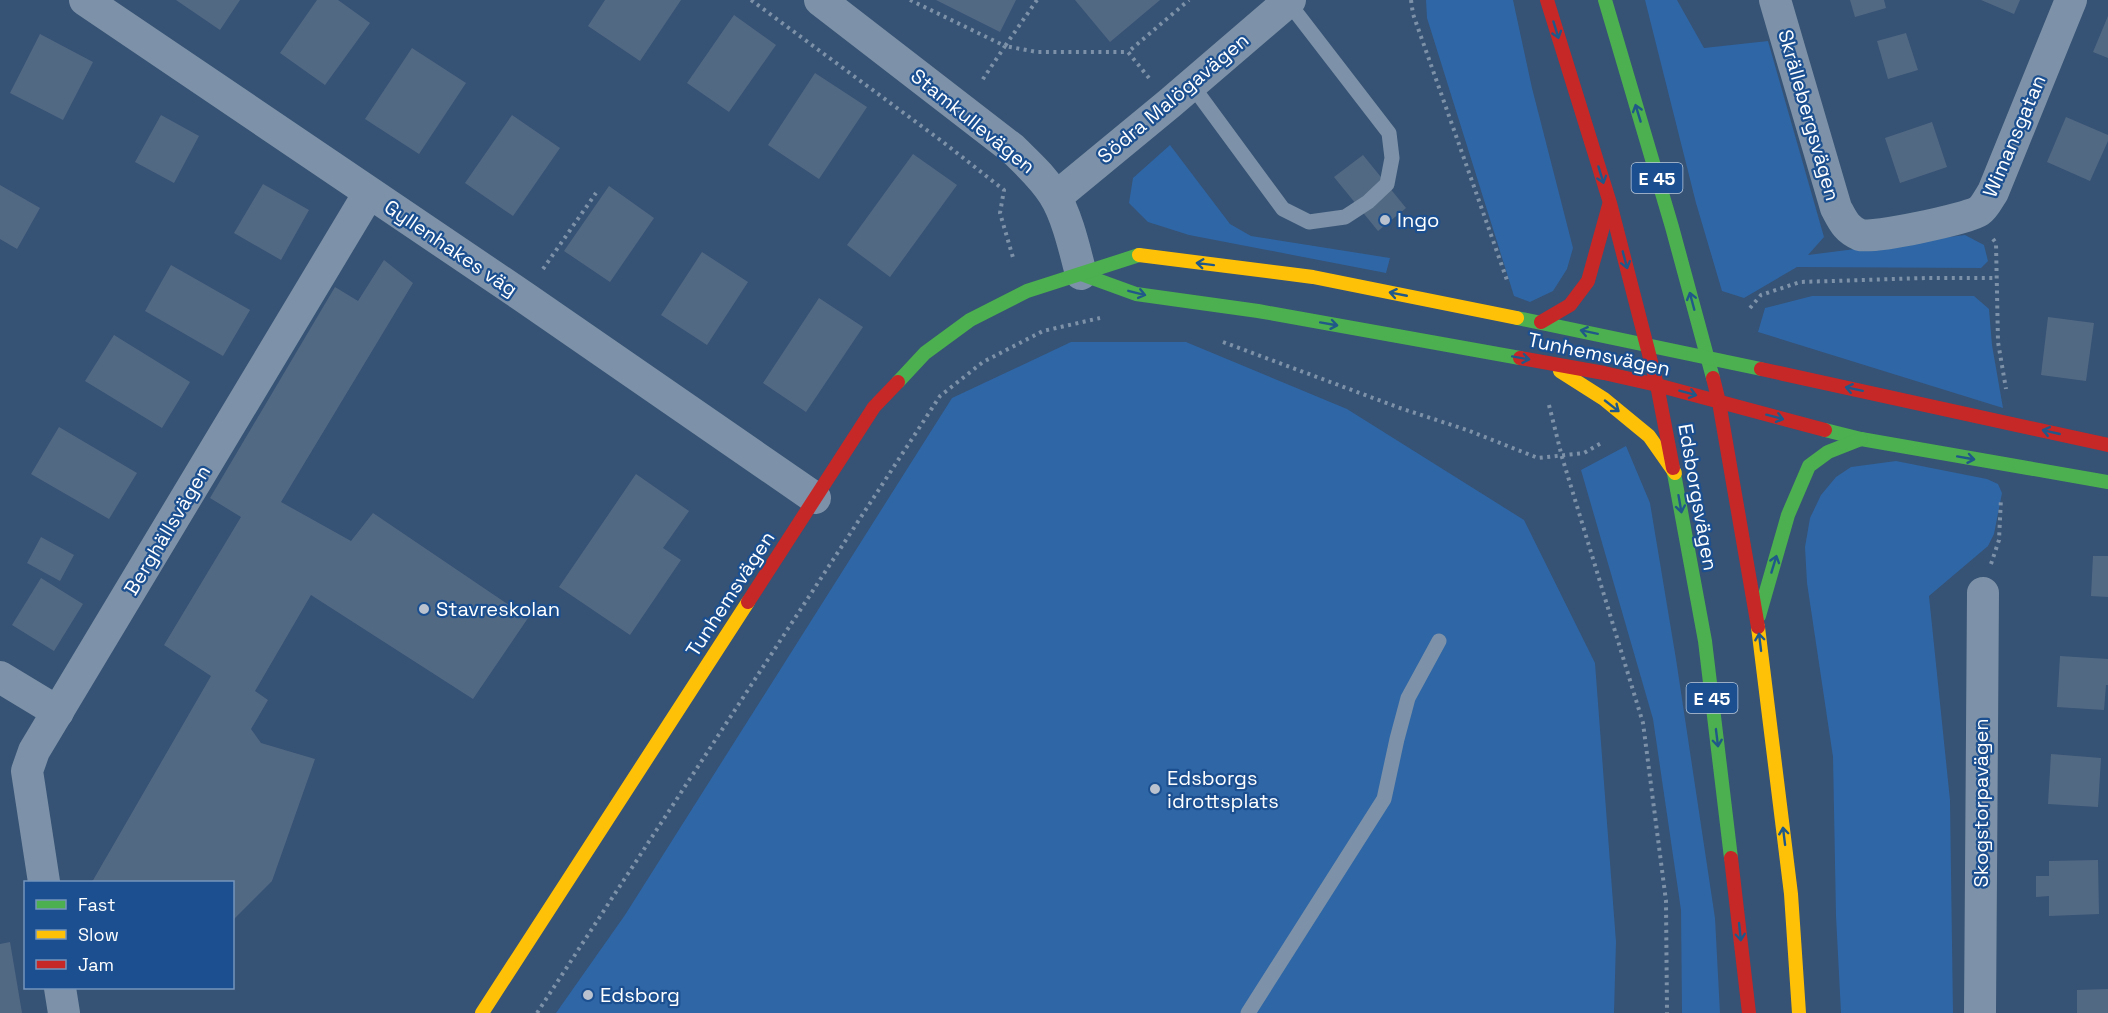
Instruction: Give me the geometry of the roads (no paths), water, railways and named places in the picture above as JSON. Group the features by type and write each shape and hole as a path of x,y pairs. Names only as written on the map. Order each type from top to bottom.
{"main road":[{"name":"Edsborgsvägen","path":"1547,0 1610,203 1658,385 1705,641 1749,1013"},
{"name":"Edsborgsvägen","path":"1605,0 1672,227 1719,402 1757,620 1791,894 1799,1013"},
{"path":"1541,322 1570,305 1588,281 1610,203"},
{"name":"Tunhemsvägen","path":"482,1013 874,407 925,353 970,320 1027,291 1056,280 1138,255 1312,277 1646,344 2108,445"},
{"name":"Tunhemsvägen","path":"1081,274 1136,294 1258,311 1546,362 1658,385 1861,439 2108,482"},
{"path":"1546,362 1604,399 1649,436 1675,473"},
{"path":"1757,620 1788,515 1809,466 1828,452 1861,439"}],"street":[{"name":"Gyllenhakes väg","path":"85,0 524,297 814,498"},
{"name":"Stamkullevägen","path":"820,0 1013,149 1040,176 1056,197 1071,236 1081,274"},
{"name":"Skrällebergsvägen","path":"1775,0 1836,208 1847,228"},
{"name":"Wimansgatan","path":"1847,228 1863,236 1881,235 1979,211 1993,192 2071,0"},
{"name":"Södra Malögavägen","path":"1056,197 1289,1"},
{"name":"Berghällsvägen","path":"44,881 13,771 34,751 369,193"},
{"name":"Skogstorpavägen","path":"1980,1013 1983,593"},
{"path":"0,677 58,712"},
{"path":"60,989 64,1013"}],"lane":[{"path":"1180,94 1283,209 1309,222 1345,217 1368,202 1387,184 1392,158 1389,133 1289,1"},
{"path":"1248,1013 1384,799 1408,698 1439,641"}],"place":[{"name":"Ingo","path":"1385,220"},
{"name":"Stavreskolan","path":"424,609"},
{"name":"Edsborgs idrottsplats","path":"1155,789"},
{"name":"Edsborg","path":"588,995"}]}
